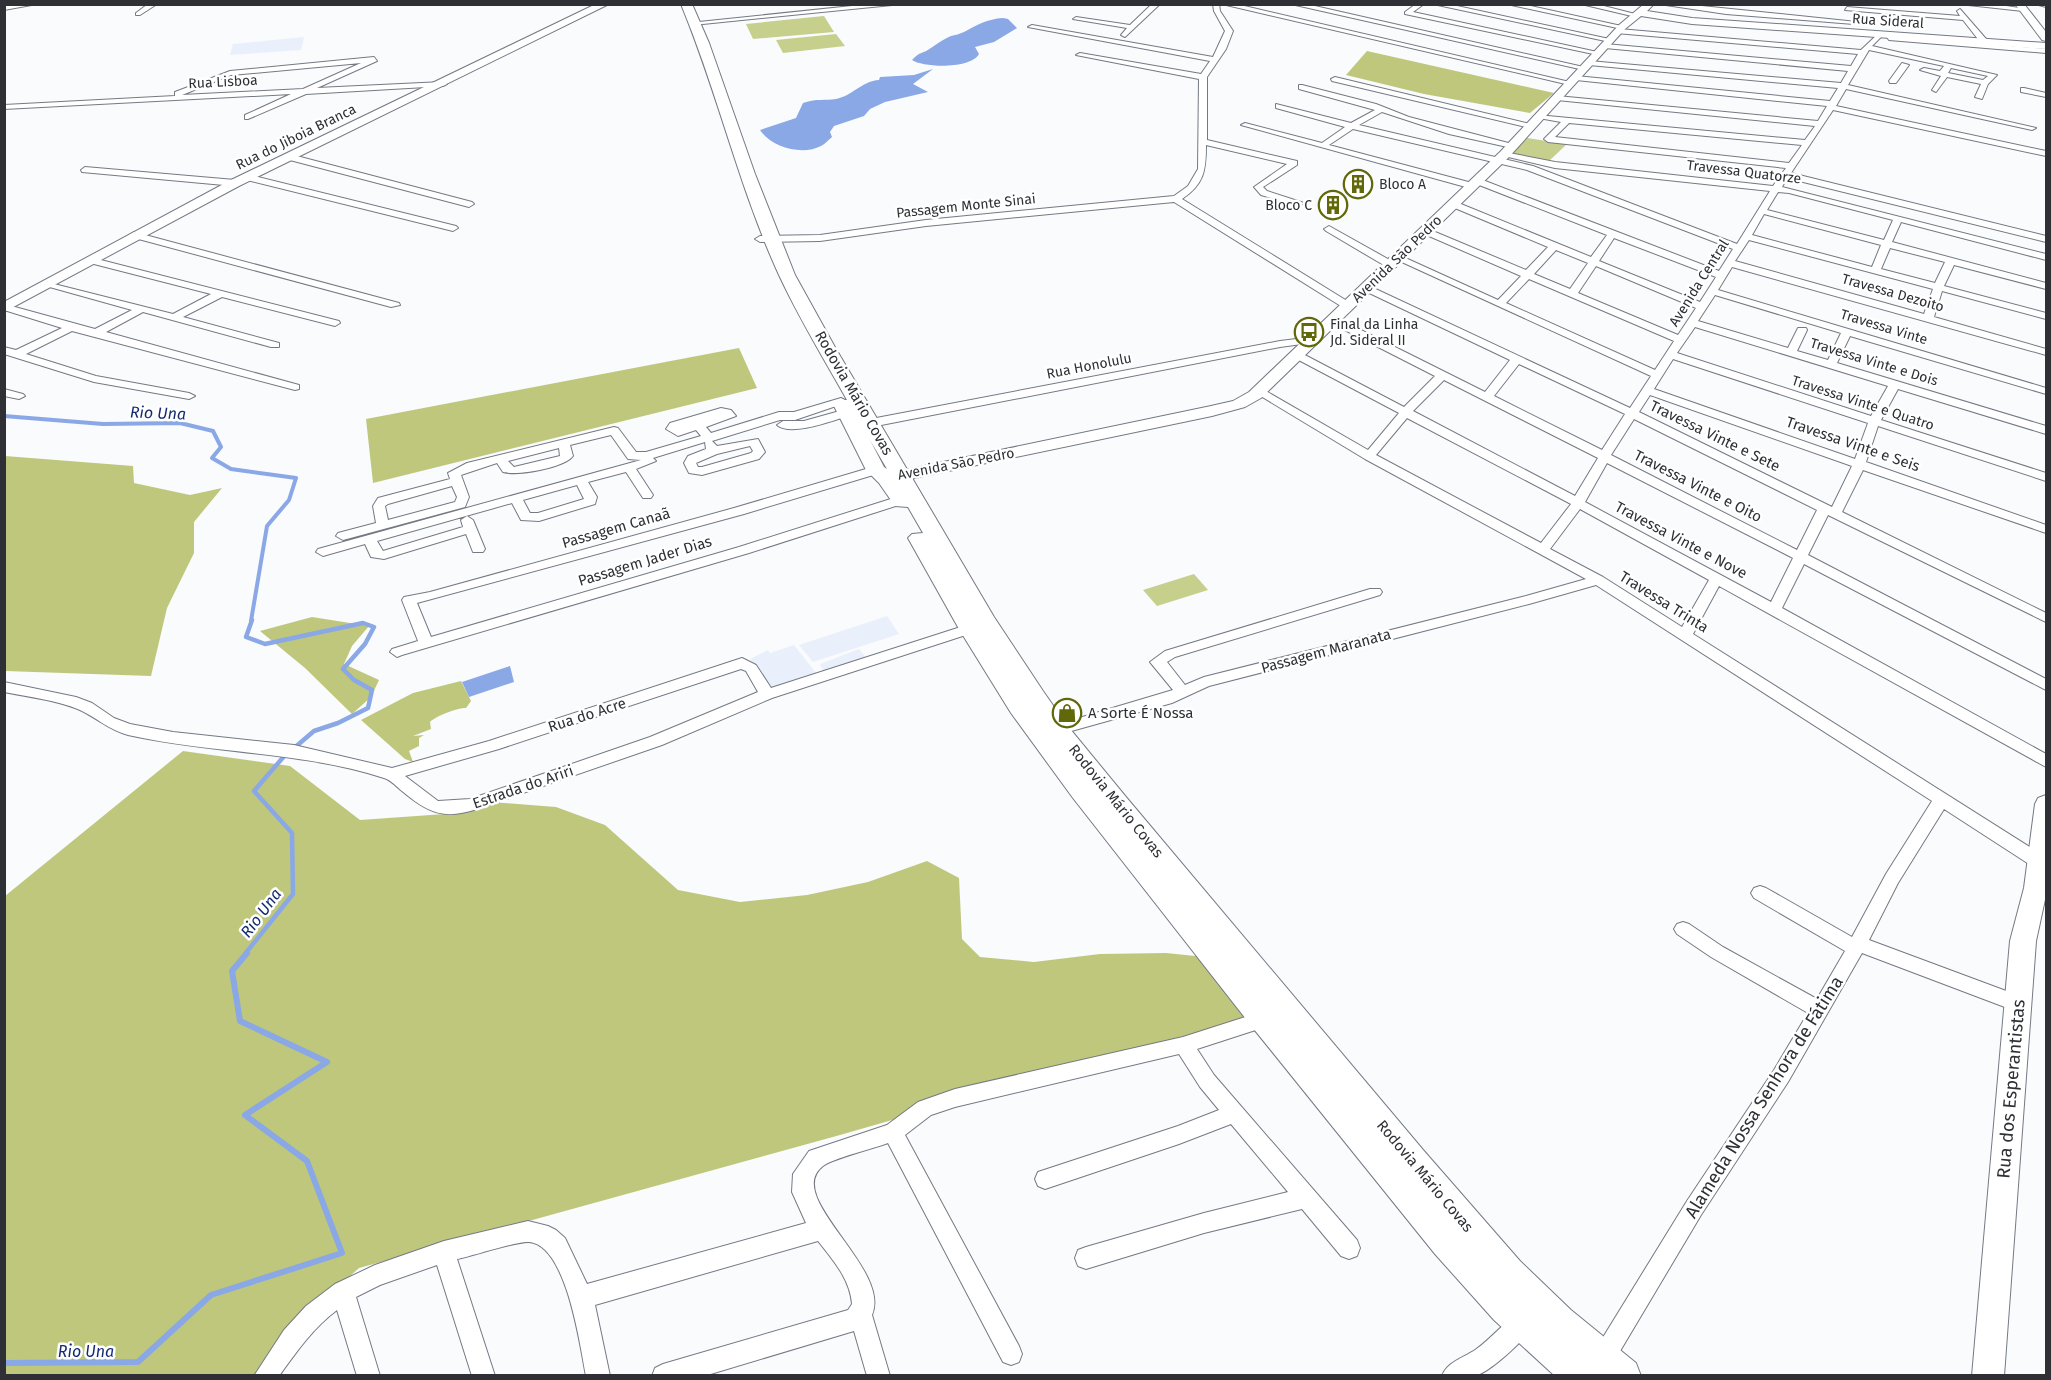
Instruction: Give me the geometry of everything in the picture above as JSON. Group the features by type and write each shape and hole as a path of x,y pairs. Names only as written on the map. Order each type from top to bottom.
{"main road":[{"name":"Rua do Jiboia Branca","path":"6,307 241,180 605,4"},
{"name":"Rodovia Mário Covas","path":"676,4 723,128 744,198 871,423 888,475 912,527 970,629 1020,707 1082,791 1508,1273 1602,1370"},
{"name":"Rodovia Mário Covas","path":"686,4 703,43 765,235 774,277 842,404 1058,730 1223,950 1264,1019 1447,1242 1523,1323 1602,1370"},
{"name":"Avenida São Pedro","path":"888,475 1212,411 1239,404 1260,392 1395,262 1425,226 1475,183 1604,46 1650,4"},
{"path":"2021,7 2046,38"},
{"name":"Rua Sideral","path":"1636,15 1879,35 1915,32 1984,42 2046,46"},
{"name":"Rua dos Esperantistas","path":"1988,1376 2024,941 2040,880 2046,804"}],"street":[{"path":"4,8 34,4"},
{"path":"138,15 154,4"},
{"path":"693,23 899,4"},
{"path":"1116,42 1157,4"},
{"path":"1216,4 1217,11 1229,31 1222,49 1203,77 1203,165 1199,178 1192,188 1176,199 1348,306"},
{"path":"1226,4 1355,36 1573,81 1832,105 2046,154"},
{"path":"1294,4 1378,24 1587,65 1844,86 2032,128"},
{"path":"1421,4 1407,13 1604,46 1854,69"},
{"path":"1436,4 1604,46"},
{"path":"1510,4 1621,29 1863,52 1951,65 1993,75 1979,97"},
{"path":"1584,4 1636,15"},
{"path":"1662,4 1742,14 1798,15 1854,22"},
{"path":"1738,4 1742,14"},
{"path":"1897,4 1904,17"},
{"path":"1955,4 1984,42"},
{"path":"1962,4 2021,7"},
{"path":"2038,4 2046,5"},
{"path":"1846,7 1904,17 1965,18"},
{"path":"1846,7 1859,32"},
{"path":"1076,19 1133,27"},
{"path":"1687,21 1879,35 2046,51"},
{"path":"1355,36 1378,24"},
{"path":"1032,27 1213,60"},
{"name":"Avenida Central","path":"1544,548 1578,503 1632,413 1692,323 1776,188 1821,124 1863,52 1879,35"},
{"path":"1740,76 1764,44"},
{"path":"1657,69 1669,52"},
{"path":"1863,52 1869,58"},
{"path":"1080,55 1203,77"},
{"path":"166,99 230,73 374,59 248,117"},
{"path":"1893,81 1900,65 1945,75 1988,80"},
{"path":"1936,90 1945,75 1944,71 1951,65"},
{"path":"1689,91 1702,74"},
{"path":"1335,79 1534,122 1567,120 1807,143"},
{"name":"Rua Lisboa","path":"4,107 442,84"},
{"path":"1302,87 1382,109 1434,127 1739,248"},
{"path":"2024,90 2046,95"},
{"path":"1700,133 1728,95"},
{"path":"1557,98 1821,124"},
{"path":"1279,106 1351,126 1504,154"},
{"path":"1323,146 1351,126 1382,109"},
{"path":"1637,149 1675,110"},
{"path":"1567,120 1548,139 1793,166"},
{"path":"1245,125 1475,183 1722,276"},
{"path":"1203,142 1294,165 1258,187 1264,193 1299,203"},
{"path":"1555,165 1575,143"},
{"path":"289,157 469,204"},
{"name":"Travessa Quatorze","path":"1533,166 1555,165 1776,188 2046,256"},
{"path":"85,170 241,180 453,228"},
{"path":"1786,175 2046,239"},
{"name":"Passagem Monte Sinai","path":"765,235 820,238 926,223 1176,199"},
{"path":"1453,204 1701,306"},
{"path":"1762,211 2046,286"},
{"path":"1875,272 1898,218"},
{"path":"1425,226 1527,274 1680,340"},
{"path":"1329,229 1395,262 1500,304 1657,375"},
{"path":"1572,294 1612,234"},
{"path":"134,236 395,305"},
{"path":"1746,236 2046,316"},
{"path":"1500,304 1554,246"},
{"path":"93,261 218,295 335,323"},
{"path":"1928,319 1951,261"},
{"name":"Travessa Dezoito","path":"1730,263 2046,352"},
{"path":"50,284 275,345"},
{"name":"Travessa Vinte e Sete","path":"1367,288 1632,413 2046,618"},
{"name":"Travessa Vinte","path":"1712,291 2046,391"},
{"path":"173,318 218,295"},
{"path":"6,307 70,328 97,333 295,387"},
{"path":"97,333 141,309"},
{"name":"Travessa Vinte e Oito","path":"1333,320 1488,396 2046,685"},
{"name":"Travessa Vinte e Dois","path":"1692,323 2046,430"},
{"path":"17,354 70,328"},
{"path":"1791,353 1802,330"},
{"path":"1831,365 1847,332"},
{"name":"Rua Honolulu","path":"871,423 1272,345 1312,340"},
{"path":"4,350 94,379 189,396"},
{"name":"Travessa Vinte e Nove","path":"1297,355 1578,503 2046,761"},
{"name":"Travessa Vinte e Quatro","path":"1671,355 2046,477"},
{"path":"1488,396 1516,360"},
{"path":"1369,456 1405,413 1442,375"},
{"path":"1774,610 1801,558 1859,464 1874,422 1895,384"},
{"name":"Travessa Vinte e Seis","path":"1648,391 2046,529"},
{"path":"4,392 19,396"},
{"name":"Travessa Trinta","path":"1260,392 1369,456 1544,548 1598,580 1941,801 2040,880"},
{"path":"344,536 460,504 463,497 454,473 501,459 614,431 632,456 637,457 711,444 754,442 759,452 755,456 702,471 693,470 690,463 711,444 779,416 795,416 842,404"},
{"path":"323,552 711,444 792,423 805,425 842,404"},
{"path":"699,426 711,444"},
{"path":"629,467 647,495"},
{"name":"Passagem Canaã","path":"426,642 408,600 412,598 431,596 739,511 888,475"},
{"path":"516,498 526,517 539,518 590,501 591,497 580,480"},
{"path":"383,525 380,511 458,485"},
{"name":"Passagem Jader Dias","path":"397,652 744,550 901,500"},
{"path":"465,513 478,549"},
{"path":"370,539 376,554 384,555 470,530"},
{"path":"1685,635 1716,579"},
{"name":"Passagem Maranata","path":"1058,730 1150,705 1204,682 1529,600 1598,580"},
{"path":"1183,692 1164,667 1157,662 1170,654 1375,592"},
{"name":"Estrada do Ariri","path":"4,687 71,701 127,729 183,739 294,751 392,774 433,807 455,808 471,805 656,741 767,694 970,629"},
{"name":"Rua do Acre","path":"392,774 493,745 742,663 752,668 767,694"},
{"name":"Alameda Nossa Senhora de Fátima","path":"1602,1370 1694,1208 1781,1076 1892,879 1941,801"},
{"path":"1760,893 1856,946 2018,1004"},
{"path":"1683,929 1717,952 1820,1010"},
{"path":"663,1376 847,1322 855,1319 860,1313 865,1301 862,1286 801,1193 800,1183 808,1164 828,1153 893,1132 925,1108 955,1098 1183,1045 1264,1019"},
{"path":"1183,1045 1207,1081 1308,1197 1349,1248"},
{"path":"1045,1179 1179,1135 1234,1113"},
{"path":"893,1132 1011,1354"},
{"path":"1086,1258 1204,1223 1308,1197"},
{"path":"582,1297 823,1228"},
{"path":"265,1376 292,1338 314,1314 343,1292 375,1276 444,1252 528,1231 548,1237 556,1246 582,1297 598,1376"},
{"path":"444,1252 484,1376"},
{"path":"343,1292 369,1376"},
{"path":"860,1313 879,1376"},
{"path":"1453,1376 1485,1357 1523,1323"}],"shaded area":[{"path":"304,37 301,50 230,55 233,44"},
{"path":"887,616 899,634 813,662 799,645"},
{"path":"794,645 817,674 771,690 750,659 768,650 770,653"},
{"path":"859,649 867,659 823,671 820,664"}],"green space":[{"path":"824,16 834,32 753,39 746,24"},
{"path":"836,34 845,46 783,53 776,40"},
{"path":"1367,51 1554,93 1530,113 1424,94 1346,75"},
{"path":"1527,138 1567,144 1549,161 1509,155"},
{"path":"739,348 757,388 373,483 366,419"},
{"path":"5,456 133,466 134,483 190,495 222,488 194,522 194,553 167,608 151,676 5,671"},
{"path":"1194,574 1208,590 1157,606 1143,590"},
{"path":"312,617 369,626 352,646 344,664 379,680 371,697 352,714 305,668 260,631"},
{"path":"461,681 471,701 466,708 442,715 430,722 431,729 413,736 424,735 419,738 419,746 409,751 413,762 405,759 361,720 413,693"},
{"path":"183,751 290,766 360,820 459,813 492,802 556,807 605,825 678,890 740,902 807,895 868,882 927,861 959,878 962,939 980,957 1034,962 1100,954 1166,953 1205,957 1250,1017 840,1135 359,1268 293,1327 261,1375 5,1376 5,896"}],"water":[{"path":"1008,19 1017,28 994,42 975,47 979,54 974,59 947,66 926,65 912,60 942,40 987,21"},
{"path":"933,69 913,84 928,92 885,102 870,109 864,116 834,126 830,132 832,137 813,149 796,150 779,145 771,141 760,130 796,118 803,103 842,97 867,83 879,80 880,77 914,75"},
{"path":"510,666 514,682 469,697 462,682"}],"waterway":[{"name":"Rio Una","path":"4,416 103,424 180,423 213,431 221,447 212,458 231,469 296,478 289,500 267,526 251,621"},
{"name":"Rio Una","path":"252,620 246,637 265,644 363,623 374,627 365,644 343,669 354,680 372,690 368,708 338,723 314,731 293,749"},
{"name":"Rio Una","path":"245,954 293,894 292,833 254,791 286,754"},
{"name":"Rio Una","path":"4,1363 138,1362 211,1295 342,1253 307,1161 245,1115 327,1062 240,1021 232,971 247,953"}],"place":[{"name":"Bloco A","path":"1358,184"},
{"name":"Bloco C","path":"1333,205"},
{"name":"Final da Linha Jd. Sideral II","path":"1309,332"},
{"name":"A Sorte É Nossa","path":"1067,713"}]}
